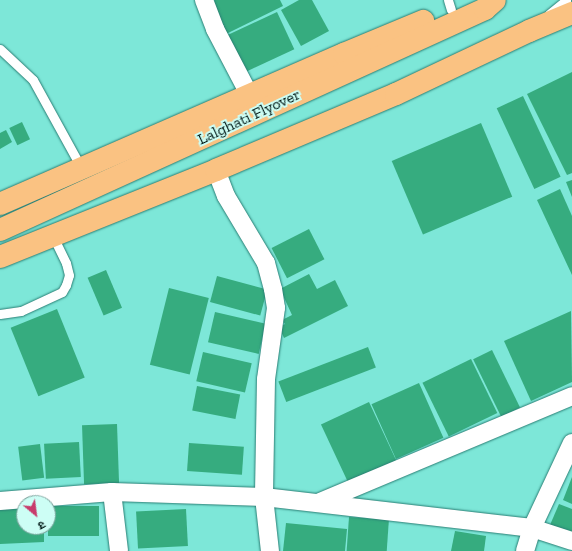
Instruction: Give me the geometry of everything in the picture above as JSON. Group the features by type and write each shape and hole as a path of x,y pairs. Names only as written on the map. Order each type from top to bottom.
{"main road":[{"path":"0,204 344,54 451,11 474,0"},
{"name":"Lalghati Flyover","path":"0,230 451,11 485,9 495,0"},
{"path":"0,257 216,170 396,94 529,31 572,13"}],"street":[{"path":"204,0 215,29 250,96"},
{"path":"216,170 226,196 266,263 276,308 266,379 264,497 270,551"},
{"path":"318,502 572,396"},
{"path":"525,551 532,528 572,443"},
{"path":"112,492 120,551"},
{"path":"0,501 112,492 264,497 318,502 532,528 572,541"}],"lane":[{"path":"529,31 566,0"},
{"path":"0,49 33,80 82,169"},
{"path":"0,314 21,311 62,292 69,275 66,263 53,236"}],"building":[{"path":"215,0 280,0 283,6 226,34 211,2"},
{"path":"299,0 312,0 329,31 301,46 281,10"},
{"path":"277,12 294,49 244,72 227,35"},
{"path":"572,72 572,173 567,175 527,94"},
{"path":"523,96 561,177 534,189 497,108"},
{"path":"22,122 30,139 17,145 9,128"},
{"path":"481,123 512,197 423,235 392,161"},
{"path":"6,130 12,142 0,149 0,133"},
{"path":"572,180 572,197 566,182"},
{"path":"560,189 572,216 572,275 537,200"},
{"path":"309,229 324,259 287,278 272,248"},
{"path":"106,270 122,308 104,316 88,278"},
{"path":"309,274 317,289 335,280 348,306 284,338 279,327 285,324 282,320 292,315 280,289"},
{"path":"217,276 267,289 260,316 210,302"},
{"path":"169,288 209,298 190,375 150,365"},
{"path":"57,309 85,378 38,396 11,328"},
{"path":"571,311 572,382 531,401 504,341"},
{"path":"215,312 266,324 259,354 208,342"},
{"path":"368,347 376,368 286,402 278,381"},
{"path":"492,350 520,408 501,417 473,359"},
{"path":"203,352 252,363 245,392 196,381"},
{"path":"471,359 497,413 449,437 422,383"},
{"path":"419,383 443,438 396,459 371,404"},
{"path":"197,386 240,394 235,419 192,411"},
{"path":"369,402 397,463 349,485 321,424"},
{"path":"117,424 119,483 84,484 82,425"},
{"path":"79,442 81,477 46,479 44,444"},
{"path":"189,443 244,447 242,475 187,471"},
{"path":"40,444 44,478 22,480 18,447"},
{"path":"572,477 572,504 563,500"},
{"path":"559,504 572,509 572,534 550,525"},
{"path":"56,506 99,506 99,536 48,536 56,535"},
{"path":"16,507 16,535 44,535 44,542 0,544 0,508"},
{"path":"186,509 188,546 138,549 136,512"},
{"path":"349,517 389,520 387,551 347,551"},
{"path":"286,523 347,529 345,551 283,551"},
{"path":"455,531 486,536 484,551 451,551"}]}
